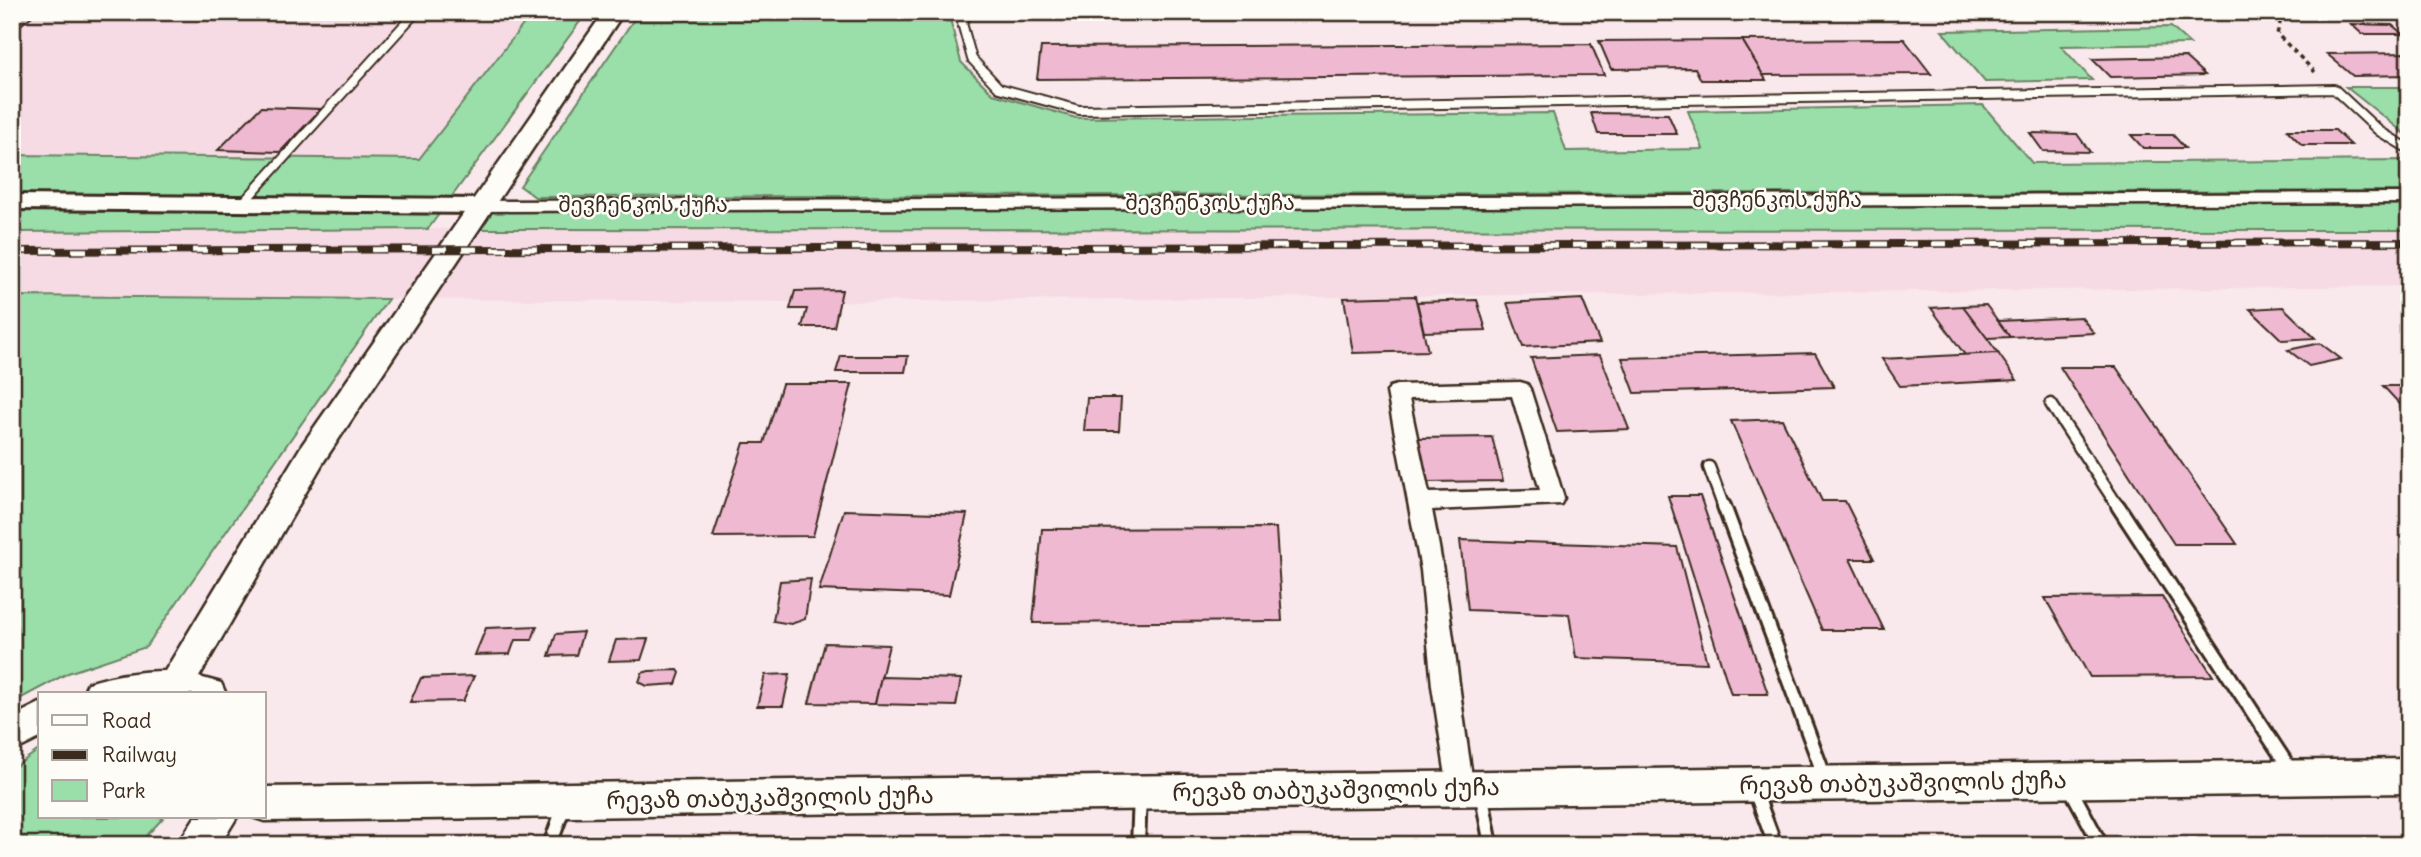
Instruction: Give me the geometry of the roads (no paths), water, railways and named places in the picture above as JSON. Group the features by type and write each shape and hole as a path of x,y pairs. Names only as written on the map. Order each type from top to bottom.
{"main road":[{"path":"109,692 134,686 192,690 313,453 614,12"},
{"path":"12,736 38,720"},
{"name":"რევაზ თაბუკაშვილის ქუჩა","path":"266,804 2409,776"},
{"path":"196,845 217,818"}],"street":[{"name":"შევჩენკოს ქუჩა","path":"12,202 481,206 2409,198"},
{"path":"1419,502 1553,498 1520,389 1397,392 1419,502 1433,569 1444,686 1471,788"}],"lane":[{"path":"242,204 416,12"},
{"path":"968,12 962,23 972,59 999,88 1079,110 2334,89 2379,131 2409,149"},
{"path":"2051,404 2295,778"},
{"path":"1709,467 1827,784"},
{"path":"2066,781 2101,845"},
{"path":"1752,785 1775,845"},
{"path":"1471,788 1491,845"},
{"path":"1138,845 1140,793"},
{"path":"550,845 566,800"}],"railway":[{"path":"12,251 2409,242"}]}
